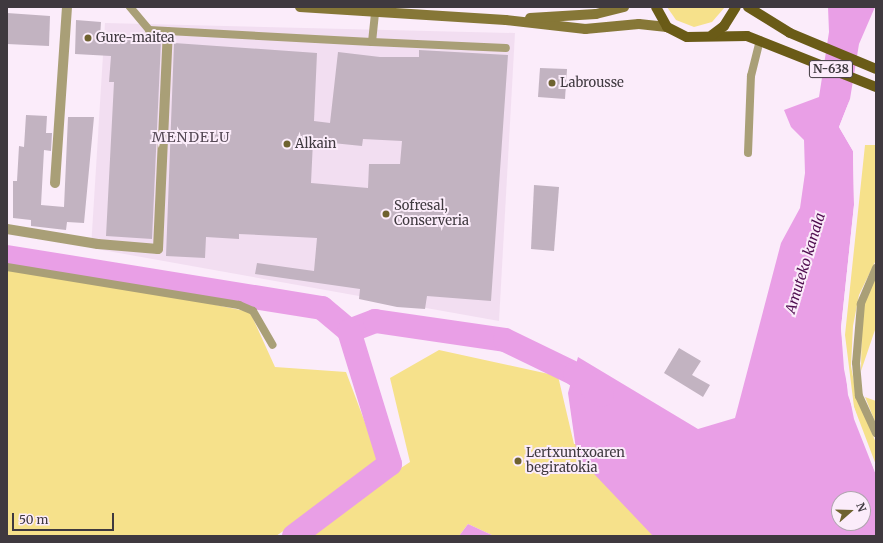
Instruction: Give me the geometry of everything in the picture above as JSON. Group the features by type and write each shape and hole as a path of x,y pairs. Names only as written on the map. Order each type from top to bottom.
{"main road":[{"path":"300,7 375,12 428,11 585,29 638,24 667,27"},
{"path":"506,20 596,14 624,7"},
{"path":"656,7 667,27"},
{"path":"708,36 724,26 736,7"},
{"name":"N-638","path":"748,7 768,22 797,37 876,69"},
{"name":"N-638","path":"667,27 687,37 734,34 760,40 874,86"}],"street":[{"path":"55,183 67,7"},
{"path":"7,228 98,244 158,249 168,32"}],"lane":[{"path":"130,7 149,30 506,48"},
{"path":"372,42 375,12"},
{"path":"748,153 751,76 760,40"},
{"path":"7,267 239,305 253,311 273,346"},
{"path":"876,268 861,304 856,363 859,396 876,433"}],"shaded area":[{"path":"667,7 725,7 712,22 694,27 676,20"},
{"path":"105,23 515,33 499,321 91,248"},
{"path":"865,145 876,145 876,260 859,295 853,326 851,366 856,393 876,443 876,465 854,407 845,335"},
{"path":"7,269 52,271 250,312 275,367 346,372 381,465 276,536 7,536"},
{"path":"876,273 876,327 861,371 862,309"},
{"path":"439,350 558,376 574,444 627,442 677,536 494,536 468,524 459,536 298,536 410,462 390,378"},
{"path":"865,397 876,401 876,424"}],"water":[{"name":"Amuteko kanala","path":"828,7 875,7 859,44 850,99 839,127 853,151 854,205 841,328 844,369 854,419 876,475 876,536 653,536 577,456 568,393 578,357 698,429 735,418 781,243 800,208 805,173 804,140 791,127 784,110 819,97 829,32"},
{"path":"468,524 494,536 459,536"}],"pier":[{"path":"850,99 841,127 855,151 856,205 843,328 850,395 876,475 848,395 841,328 854,205 853,151 839,127"}],"building":[{"path":"7,13 50,16 49,46 7,44"},
{"path":"76,20 101,22 100,38 161,41 152,239 106,236 114,82 109,82 111,56 75,54"},
{"path":"174,43 317,53 314,121 330,123 338,52 380,57 419,57 419,50 508,55 491,301 427,296 425,309 397,307 359,299 360,289 255,274 257,263 314,271 317,238 239,234 239,239 206,237 205,258 166,256","holes":["363,139 402,141 400,164 369,164 368,188 311,183 313,141 362,146"]},
{"name":"Labrousse","path":"540,68 567,69 565,99 538,97"},
{"path":"26,115 47,116 46,133 52,133 51,151 44,150 41,205 64,207 68,117 94,117 84,223 67,222 66,230 31,226 31,220 13,218 13,181 17,181 19,146 24,147"},
{"path":"534,185 559,187 554,251 531,249"},
{"path":"679,348 701,361 692,375 710,385 703,397 664,373"}],"waterway":[{"path":"7,257 322,308 349,331 375,321 505,340 575,374 602,395"},
{"path":"294,536 390,464 349,331"}],"place":[{"name":"Gure-maitea","path":"88,38"},
{"name":"Labrousse","path":"552,83"},
{"name":"Alkain","path":"287,144"},
{"name":"Sofresal, Conserveria","path":"386,214"},
{"name":"Lertxuntxoaren begiratokia","path":"518,461"}],"district":[{"name":"MENDELU","path":"191,137"}]}
